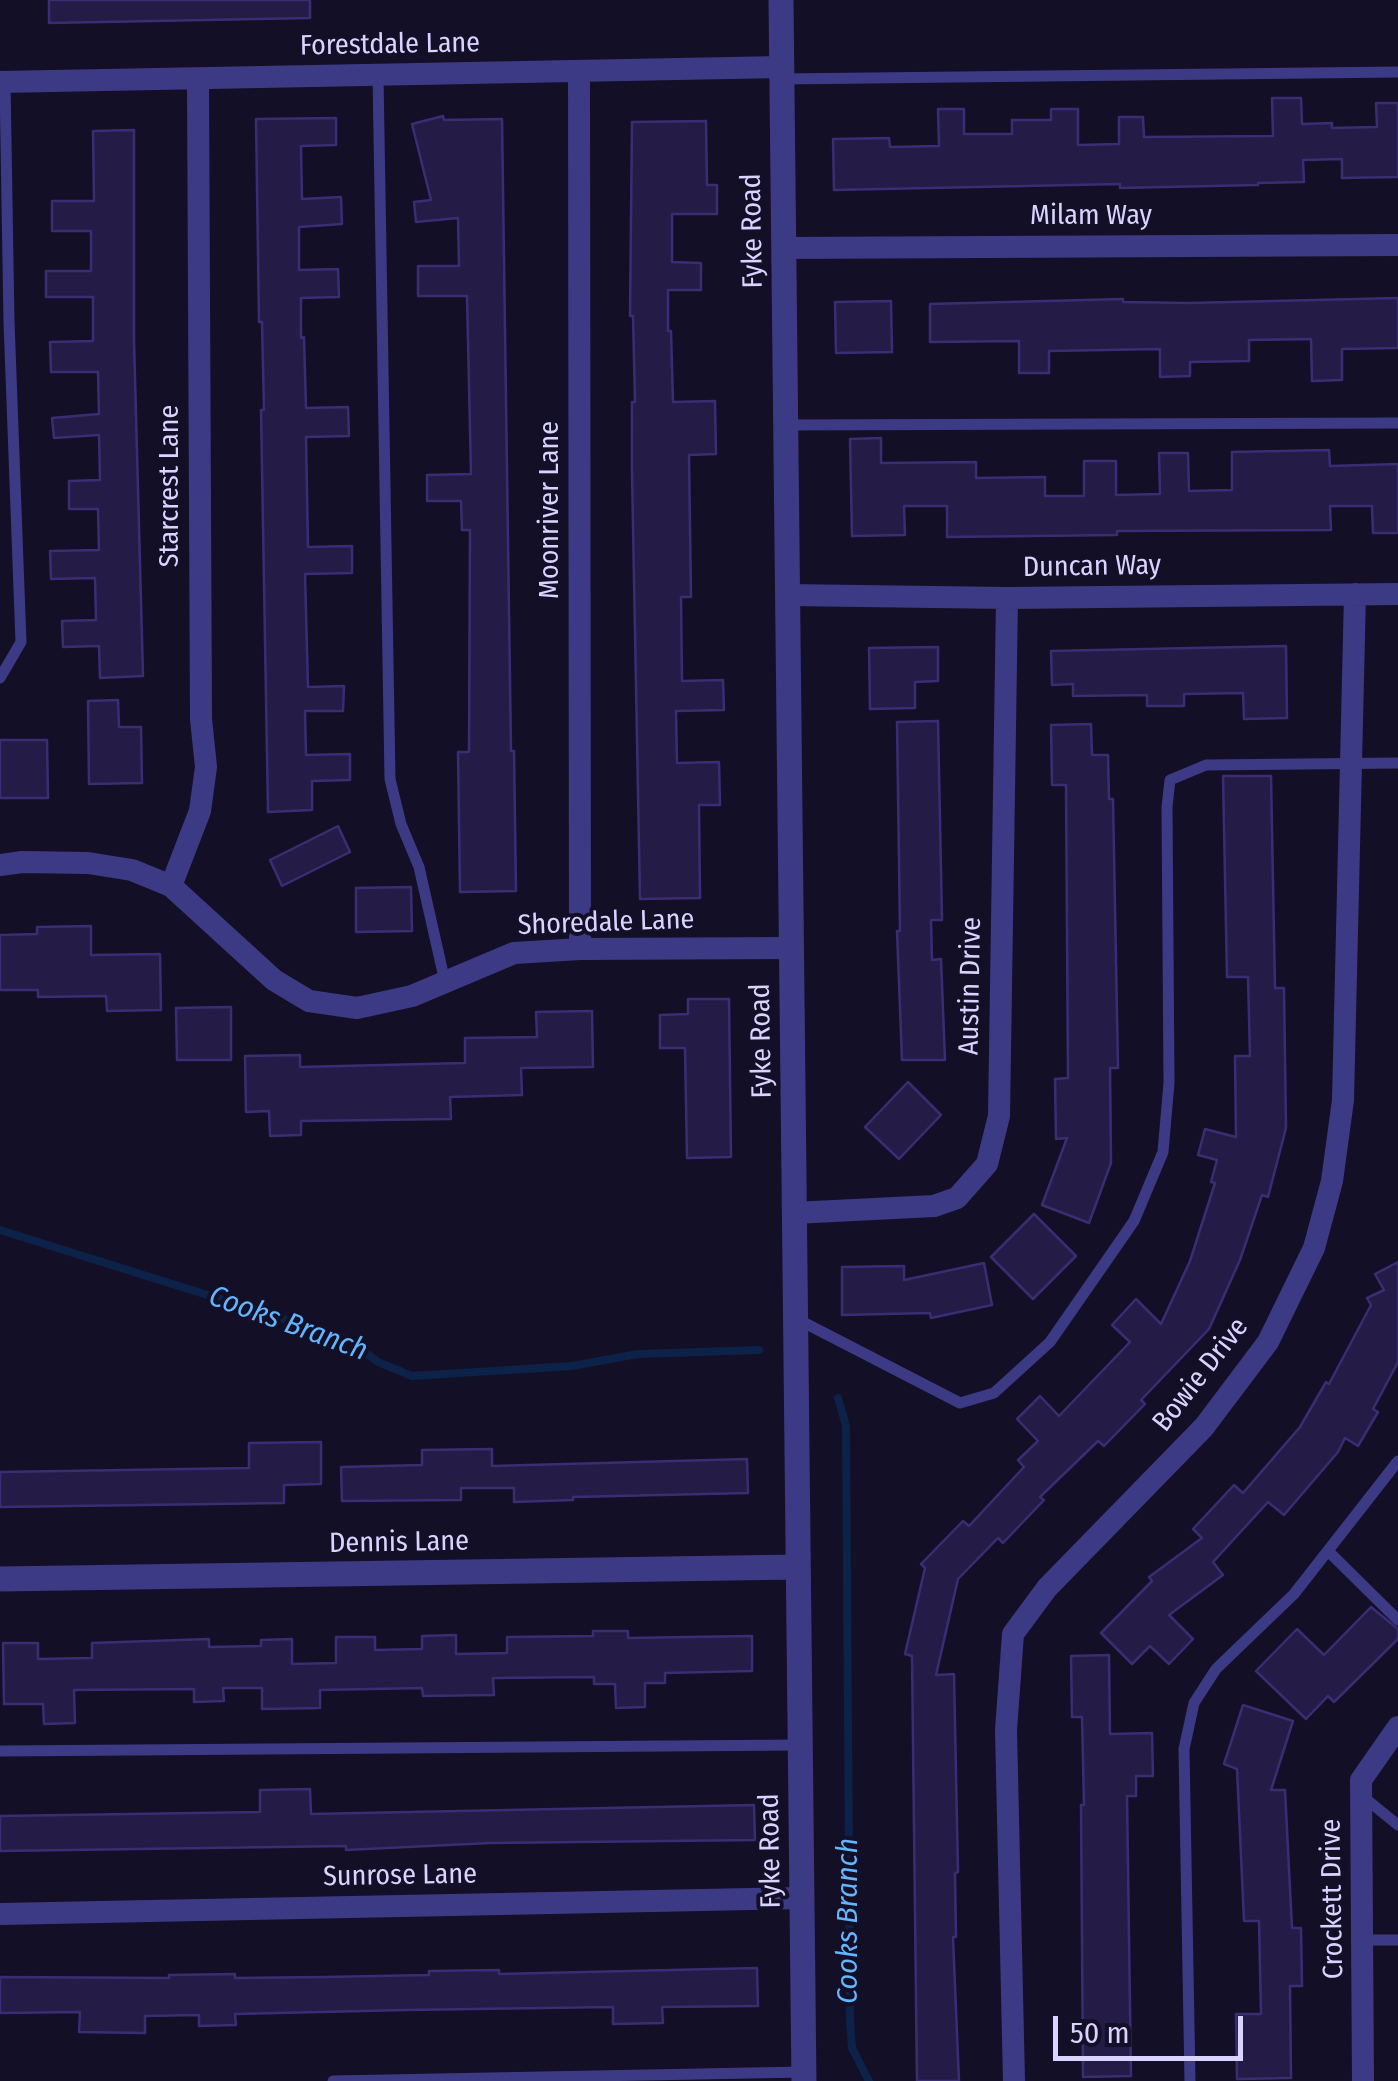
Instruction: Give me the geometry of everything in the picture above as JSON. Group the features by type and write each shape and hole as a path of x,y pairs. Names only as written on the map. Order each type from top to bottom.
{"street":[{"name":"Fyke Road","path":"781,0 804,2077"},
{"name":"Forestdale Lane","path":"3,82 579,71 781,73"},
{"name":"Moonriver Lane","path":"579,71 580,948"},
{"name":"Starcrest Lane","path":"172,886 200,811 206,767 201,699 198,80"},
{"name":"Milam Way","path":"784,248 1398,245"},
{"name":"Duncan Way","path":"787,594 1006,598 1398,594"},
{"name":"Bowie Drive","path":"1014,2081 1006,1730 1013,1634 1047,1588 1214,1413 1268,1342 1314,1248 1332,1181 1343,1100 1355,594"},
{"name":"Austin Drive","path":"794,1213 934,1206 957,1198 988,1164 999,1116 1006,598"},
{"name":"Shoredale Lane","path":"0,866 22,862 88,863 132,870 172,886 274,980 309,1001 357,1008 412,996 514,953 580,948 791,948"},
{"name":"Dennis Lane","path":"0,1579 798,1567"},
{"name":"Crockett Drive","path":"1363,2081 1361,1780 1398,1727"},
{"name":"Sunrose Lane","path":"0,1914 802,1898"}],"lane":[{"path":"781,73 1398,72"},
{"path":"378,76 390,779 400,824 418,867 446,982"},
{"path":"0,678 20,642 3,82"},
{"path":"785,425 1398,423"},
{"path":"795,1318 960,1403 994,1394 1050,1342 1134,1221 1164,1152 1169,1082 1170,780 1206,764 1398,763"},
{"path":"1190,2081 1184,1749 1194,1703 1216,1669 1294,1594 1398,1461"},
{"path":"1328,1551 1398,1620"},
{"path":"0,1751 800,1745"},
{"path":"1361,1795 1398,1826"},
{"path":"1364,1940 1398,1940"},
{"path":"333,2081 804,2077"}],"building":[{"path":"49,0 310,0 310,18 49,23"},
{"path":"1272,98 1301,98 1302,124 1332,123 1332,128 1377,127 1376,103 1398,103 1398,177 1342,178 1342,159 1303,160 1304,182 1258,185 834,190 833,139 889,138 890,147 939,146 938,109 964,109 964,134 1012,134 1012,120 1051,120 1051,109 1078,109 1078,145 1119,144 1119,117 1143,117 1144,137 1273,136"},
{"path":"443,116 444,120 502,119 516,891 460,892 458,752 469,752 470,530 462,530 461,501 427,501 427,475 471,474 467,296 418,296 418,266 459,266 458,218 416,222 414,202 431,200 412,124"},
{"path":"336,118 336,145 301,146 302,199 341,197 342,224 299,227 299,270 338,269 339,297 301,298 301,338 304,337 306,408 348,407 349,436 306,437 308,547 352,546 352,573 305,574 308,687 344,686 343,711 305,711 306,755 350,754 350,780 312,781 312,810 268,812 256,119"},
{"path":"706,121 707,185 717,185 717,214 672,214 672,262 701,263 701,290 668,290 668,331 673,402 715,401 716,454 689,455 691,597 681,597 682,681 723,680 724,710 676,711 677,763 719,762 720,805 699,805 700,898 640,899 632,472 635,402 630,316 632,122"},
{"path":"134,130 134,340 143,676 100,678 99,646 63,647 62,621 96,620 95,578 51,579 50,551 99,550 98,509 69,509 69,481 100,480 99,435 54,438 52,418 99,414 98,372 51,372 50,342 93,341 93,297 46,297 46,271 91,271 91,231 52,231 52,201 94,201 93,131"},
{"path":"1398,298 1398,348 1342,349 1342,380 1312,381 1311,339 1249,340 1249,361 1190,362 1190,376 1160,377 1160,349 1049,351 1049,373 1019,373 1019,341 930,342 930,304"},
{"path":"891,301 892,352 836,353 835,302"},
{"path":"881,438 881,463 976,462 976,478 1045,477 1045,496 1084,496 1084,461 1116,461 1116,495 1160,494 1159,453 1188,453 1189,491 1232,490 1232,452 1329,450 1330,466 1398,464 1398,533 1373,533 1372,506 1330,506 1331,530 947,537 947,506 904,506 905,535 852,536 850,439"},
{"path":"1286,646 1287,718 1244,719 1243,693 1184,694 1184,706 1147,706 1147,695 1073,696 1073,684 1052,685 1051,651"},
{"path":"938,647 938,681 915,682 915,708 870,709 869,648"},
{"path":"118,700 119,727 141,727 142,783 89,784 88,701"},
{"path":"938,721 942,920 931,920 932,960 941,959 945,1060 902,1060 897,931 897,722"},
{"path":"1091,724 1092,755 1108,755 1109,799 1113,799 1118,1068 1110,1068 1111,1163 1089,1223 1042,1205 1067,1138 1056,1139 1055,1079 1068,1078 1066,785 1052,785 1051,725"},
{"path":"0,740 47,740 48,798 0,798"},
{"path":"1223,776 1271,776 1275,988 1284,988 1286,1128 1268,1197 1262,1195 1240,1260 1209,1329 1141,1400 1145,1404 1104,1446 1098,1441 1040,1497 1044,1500 1003,1543 998,1538 958,1579 936,1675 954,1674 958,1872 953,1937 959,2081 917,2081 912,1656 905,1654 925,1568 921,1564 963,1521 969,1526 1024,1467 1018,1460 1038,1441 1017,1419 1040,1396 1059,1416 1130,1342 1112,1325 1136,1299 1161,1324 1190,1261 1215,1183 1211,1182 1217,1160 1198,1155 1205,1129 1236,1137 1235,1056 1250,1056 1248,977 1227,977"},
{"path":"338,826 350,852 282,886 270,860"},
{"path":"411,887 412,931 356,932 356,888"},
{"path":"91,926 91,955 160,954 161,1010 107,1011 106,996 38,997 38,990 0,990 0,935 37,934 37,927"},
{"path":"688,999 729,999 731,1157 687,1158 685,1048 660,1048 660,1015 688,1014"},
{"path":"231,1007 231,1060 177,1060 176,1008"},
{"path":"592,1011 593,1067 521,1068 522,1095 450,1097 451,1119 301,1121 301,1135 270,1136 269,1111 246,1112 245,1056 300,1055 300,1067 465,1063 465,1038 537,1037 536,1012"},
{"path":"908,1082 941,1115 899,1159 865,1127"},
{"path":"1034,1214 1076,1256 1033,1299 991,1257"},
{"path":"1398,1262 1398,1362 1373,1409 1378,1412 1358,1446 1345,1438 1338,1452 1284,1515 1268,1502 1213,1562 1223,1575 1169,1615 1193,1639 1169,1664 1150,1646 1132,1664 1101,1633 1152,1581 1149,1577 1202,1538 1193,1529 1234,1485 1243,1493 1300,1427 1326,1382 1329,1384 1371,1305 1367,1298 1384,1290 1375,1274"},
{"path":"984,1263 992,1305 931,1318 930,1313 842,1315 842,1267 904,1266 904,1280"},
{"path":"321,1442 321,1484 284,1485 284,1503 0,1507 0,1472 249,1468 249,1443"},
{"path":"492,1449 492,1466 747,1459 748,1493 514,1502 514,1488 461,1488 461,1500 342,1501 341,1467 422,1465 422,1450"},
{"path":"1371,1607 1398,1629 1398,1639 1334,1702 1328,1696 1306,1719 1256,1671 1297,1629 1324,1655"},
{"path":"593,1631 628,1631 628,1638 752,1636 752,1671 665,1673 665,1683 645,1683 645,1707 616,1708 615,1684 594,1684 594,1677 493,1678 494,1695 423,1696 422,1688 320,1690 320,1708 262,1709 262,1688 223,1688 224,1701 194,1702 194,1689 74,1690 75,1723 44,1724 43,1704 4,1704 3,1643 38,1643 38,1659 92,1658 92,1643 209,1639 209,1647 261,1646 261,1640 292,1639 292,1664 336,1663 336,1637 375,1637 375,1650 422,1649 422,1636 456,1635 456,1654 507,1653 507,1637 593,1636"},
{"path":"1109,1655 1110,1734 1152,1733 1153,1776 1136,1776 1136,1796 1127,1796 1131,2076 1083,2077 1082,1717 1072,1717 1071,1656"},
{"path":"1243,1705 1293,1721 1271,1790 1285,1790 1292,1928 1301,1928 1302,1986 1290,1986 1291,2078 1237,2079 1236,2014 1261,2014 1259,1921 1244,1921 1237,1769 1224,1764"},
{"path":"310,1789 311,1814 754,1805 755,1840 490,1843 346,1850 346,1846 0,1851 0,1816 260,1812 260,1790"},
{"path":"757,1968 758,2006 662,2007 663,2023 613,2024 613,2007 406,2010 235,2014 236,2025 199,2026 199,2015 145,2016 145,2033 79,2032 80,2012 0,2013 0,1977 324,1977 429,1975 429,1971 499,1970 499,1974"}],"waterway":[{"name":"Cooks Branch","path":"0,1230 348,1339 378,1362 412,1376 572,1366 638,1354 759,1350"},
{"name":"Cooks Branch","path":"838,1398 846,1426 850,2021 852,2048 869,2081"}]}
